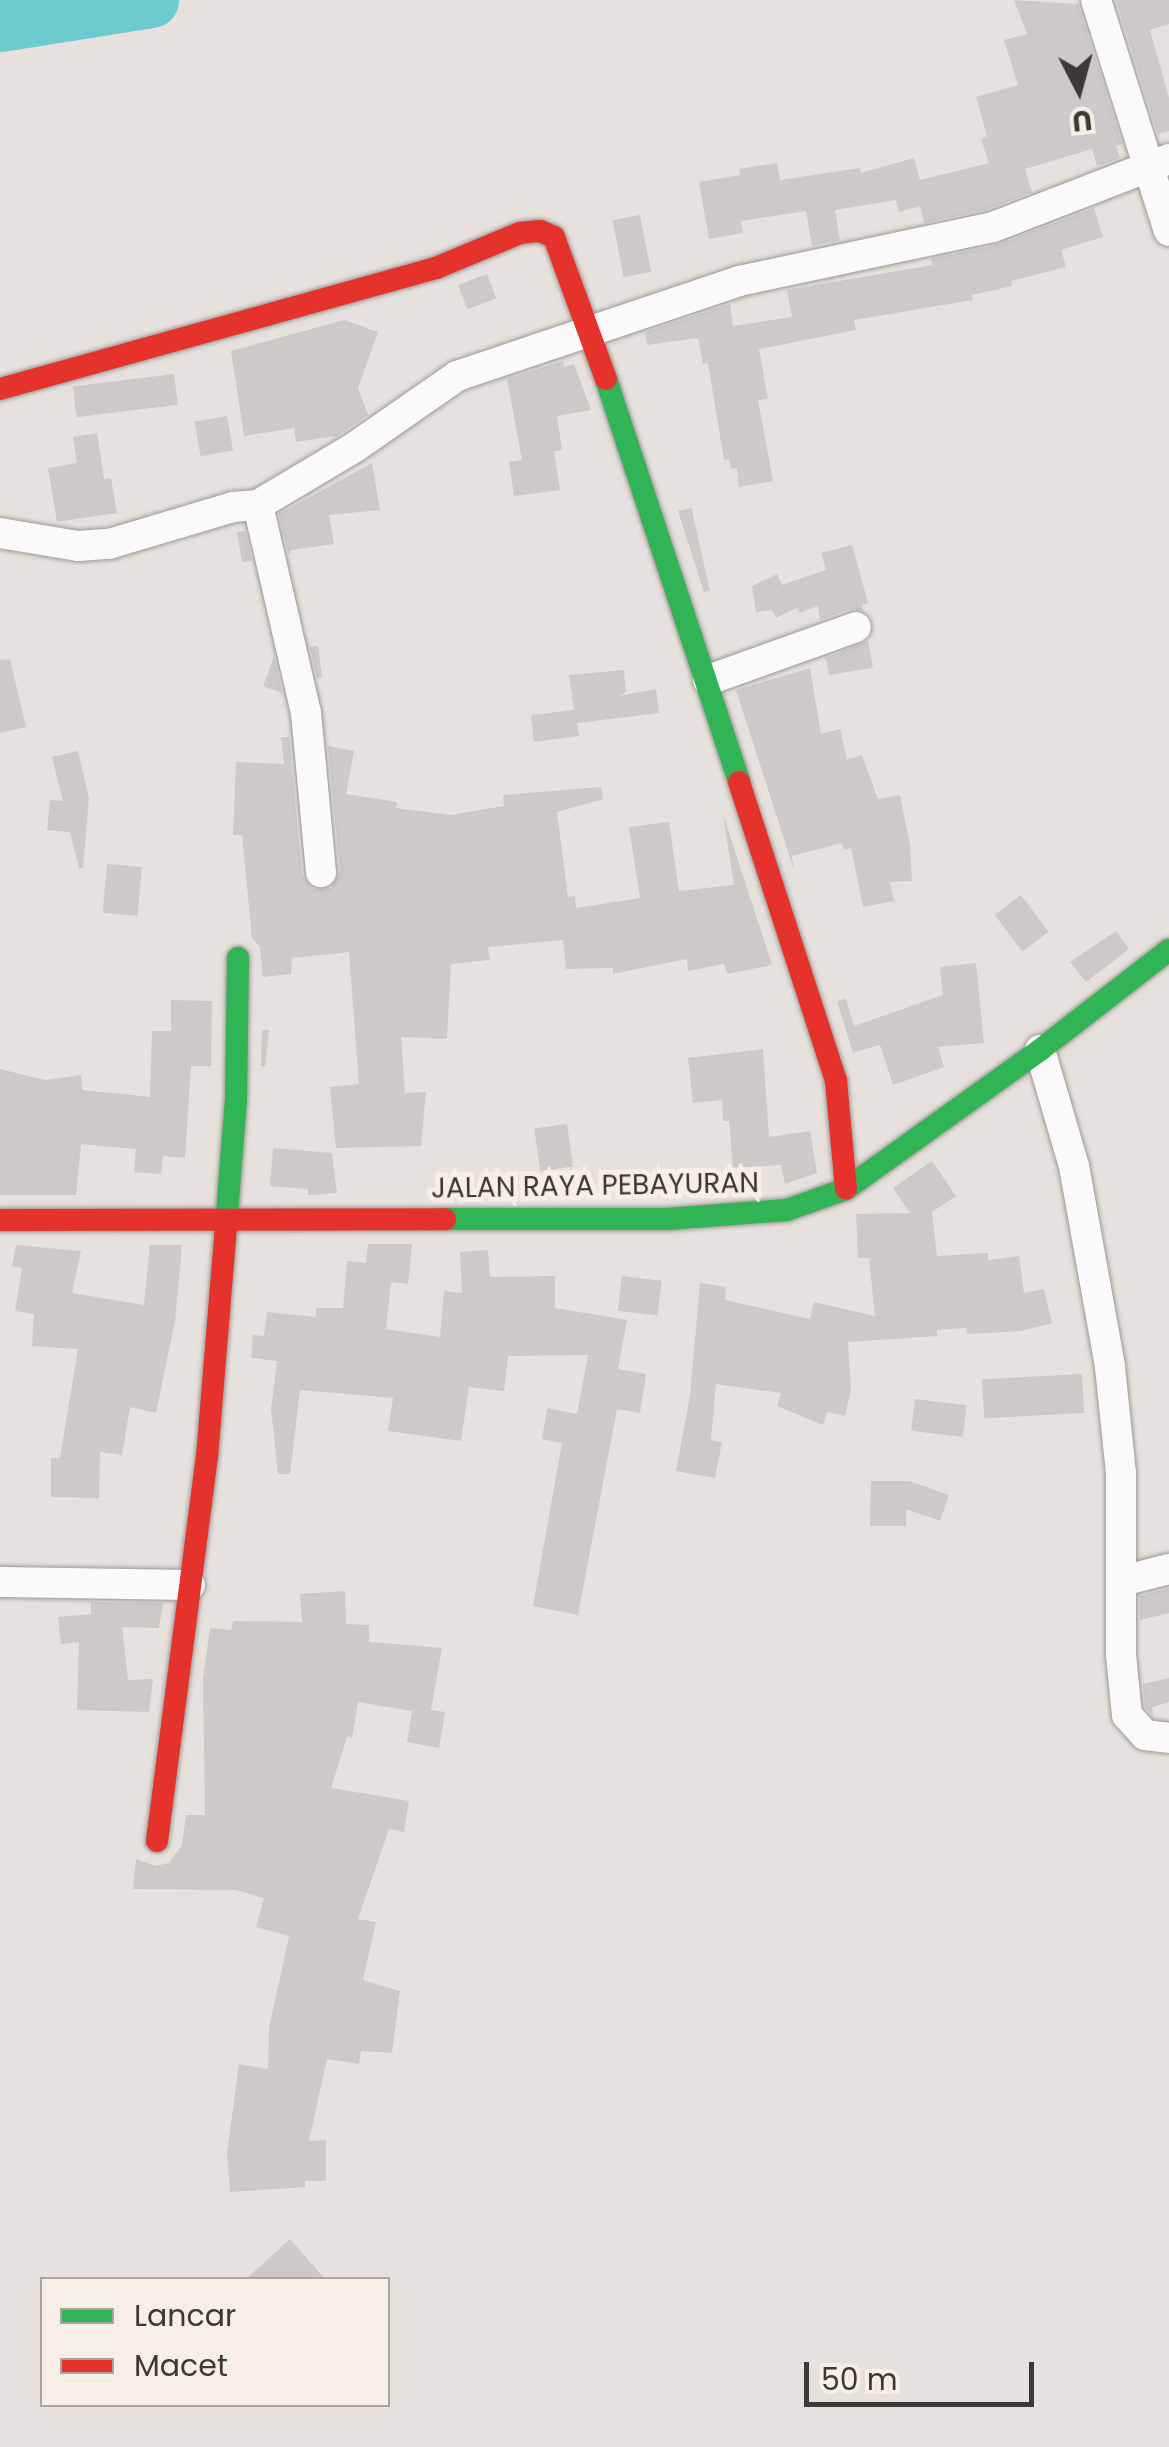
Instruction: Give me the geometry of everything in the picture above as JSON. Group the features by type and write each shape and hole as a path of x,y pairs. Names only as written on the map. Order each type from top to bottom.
{"street":[{"path":"1096,0 1159,164 1169,230"},
{"path":"0,533 78,546 109,544 233,506 258,504 355,446 457,376 739,281 993,227 1159,164"},
{"path":"0,389 418,273 520,233 540,231 554,238 708,680 836,1081 846,1189"},
{"path":"258,504 306,713 321,872"},
{"path":"708,680 856,627"},
{"name":"JALAN RAYA PEBAYURAN","path":"0,1220 227,1223 667,1219 786,1210 846,1189 1040,1050 1169,950"},
{"path":"157,1841 207,1457 236,1100 238,958"},
{"path":"1040,1050 1074,1166 1110,1367 1121,1474 1127,1715 1144,1736 1169,1738"},
{"path":"1122,1582 1169,1569"},
{"path":"0,1582 190,1586"}],"building":[{"path":"1014,0 1078,4 1122,144 1116,146 1120,158 1097,166 1092,149 1025,169 1032,192 988,209 924,223 920,206 899,212 896,200 835,210 840,240 812,246 806,211 741,221 743,233 709,239 699,182 740,175 739,169 777,163 780,180 860,168 861,173 914,158 920,180 989,163 981,139 987,136 976,97 1018,85 1004,40 1027,34"},
{"path":"1116,0 1169,0 1169,24 1150,30 1169,98 1169,131 1158,134"},
{"path":"1094,208 1103,237 1061,250 1066,267 1011,281 1012,286 972,295 973,300 854,320 856,330 759,349 768,399 758,400 773,481 739,487 737,468 731,469 729,459 724,460 708,363 703,364 698,338 647,345 645,332 730,304 733,326 792,317 787,290 932,265 931,259 1000,244"},
{"path":"640,215 651,272 624,277 613,220"},
{"path":"487,274 496,298 467,309 458,285"},
{"path":"344,320 378,332 358,388 368,415 337,436 296,442 294,428 244,436 231,351"},
{"path":"563,361 564,367 574,364 591,410 557,416 562,450 554,451 560,490 514,496 509,462 522,460 507,379"},
{"path":"174,374 178,405 77,417 73,386"},
{"path":"227,416 233,450 201,456 195,422"},
{"path":"97,433 104,479 111,478 117,513 57,522 48,468 77,463 73,437"},
{"path":"372,463 380,510 329,515 334,544 291,550 289,555 279,514"},
{"path":"692,508 710,591 704,592 678,511"},
{"path":"245,531 252,561 242,562 237,532"},
{"path":"852,545 868,603 862,605 863,610 850,609 820,620 818,606 799,613 797,608 776,618 772,610 756,612 752,586 777,574 782,585 826,570 821,553"},
{"path":"868,641 873,668 829,675 826,658"},
{"path":"318,646 322,677 317,678 310,647"},
{"path":"274,657 282,693 263,686"},
{"path":"10,659 26,727 0,733 0,660"},
{"path":"810,668 821,734 840,729 847,760 862,755 878,799 900,795 912,881 890,882 894,901 863,907 851,848 844,850 842,843 792,856 794,870 736,690"},
{"path":"624,670 626,692 619,696 656,689 659,713 577,723 579,736 534,742 531,715 574,710 569,675"},
{"path":"281,737 289,737 302,874 312,889 331,888 340,871 328,746 354,751 346,794 397,802 396,808 451,815 504,806 503,795 601,787 603,799 557,812 568,897 575,896 576,908 640,898 629,827 669,822 679,891 734,885 723,814 772,965 727,974 724,964 688,971 687,959 613,974 613,968 566,969 563,940 488,947 490,960 451,964 447,1039 401,1037 405,1093 426,1092 421,1146 336,1148 330,1087 359,1084 349,952 292,958 291,974 263,977 260,947 252,938 242,835 233,835 236,762 284,764"},
{"path":"78,751 89,798 83,868 79,868 70,832 47,830 50,800 63,801 52,757"},
{"path":"107,864 142,867 138,916 103,913"},
{"path":"1021,895 1049,932 1022,952 995,915"},
{"path":"1116,931 1129,949 1086,982 1070,962"},
{"path":"976,963 984,1043 938,1047 944,1067 893,1085 880,1045 853,1053 837,1001 846,999 854,1026 943,995 940,967"},
{"path":"171,1000 212,1001 211,1066 191,1066 185,1158 163,1156 161,1174 134,1172 136,1149 81,1144 76,1195 0,1195 0,1069 45,1080 81,1075 82,1090 150,1097 152,1031 171,1031"},
{"path":"262,1030 269,1030 265,1066 261,1066"},
{"path":"763,1049 769,1137 810,1131 817,1173 785,1184 781,1165 733,1168 729,1121 723,1121 722,1100 693,1103 688,1058"},
{"path":"567,1124 573,1167 540,1171 534,1129"},
{"path":"273,1148 332,1153 337,1193 308,1195 308,1189 270,1186"},
{"path":"932,1161 956,1196 932,1212 937,1256 988,1253 988,1260 1019,1256 1024,1293 1044,1289 1052,1323 1021,1331 967,1334 966,1328 937,1330 937,1336 848,1342 851,1390 845,1416 827,1412 823,1425 777,1406 781,1393 716,1384 711,1440 722,1442 715,1478 676,1471 690,1396 700,1283 726,1287 725,1300 810,1319 814,1302 875,1316 869,1258 858,1258 856,1214 910,1213 893,1188"},
{"path":"368,1244 412,1244 408,1284 391,1282 386,1329 440,1337 444,1291 462,1293 460,1252 488,1250 490,1277 555,1276 555,1308 627,1320 618,1369 646,1374 640,1413 617,1409 578,1615 533,1606 562,1443 542,1439 547,1408 577,1414 588,1355 508,1356 504,1391 469,1387 461,1441 388,1431 393,1398 300,1390 290,1474 278,1474 271,1409 277,1361 251,1358 253,1335 264,1336 267,1312 316,1317 316,1308 343,1308 347,1261 366,1263"},
{"path":"16,1245 81,1251 72,1293 144,1305 150,1245 182,1245 175,1321 156,1413 130,1407 122,1455 100,1452 99,1498 51,1497 51,1458 60,1458 78,1349 32,1346 34,1314 15,1311 22,1268 12,1266"},
{"path":"622,1276 662,1281 657,1316 618,1311"},
{"path":"1082,1374 1084,1413 984,1418 982,1379"},
{"path":"915,1399 967,1405 963,1437 911,1431"},
{"path":"871,1481 909,1481 949,1495 940,1521 906,1509 906,1526 870,1526"},
{"path":"1169,1588 1169,1613 1140,1620 1140,1596"},
{"path":"345,1591 346,1624 369,1625 369,1642 442,1648 431,1710 445,1712 439,1748 407,1742 412,1711 358,1702 352,1738 347,1737 331,1788 409,1801 404,1832 389,1829 358,1919 376,1922 363,1980 400,1991 392,2053 361,2051 359,2064 327,2059 309,2141 326,2140 326,2181 305,2181 305,2187 230,2192 227,2153 239,2064 268,2069 269,2028 289,1936 256,1927 264,1898 236,1890 133,1889 136,1859 155,1866 169,1863 182,1845 186,1815 205,1815 203,1679 210,1628 231,1630 233,1621 302,1622 300,1594"},
{"path":"91,1602 163,1603 159,1628 122,1627 128,1680 153,1679 149,1712 77,1710 79,1642 61,1644 58,1617 91,1614"},
{"path":"1169,1678 1169,1702 1152,1707 1153,1715 1145,1707 1143,1684"},
{"path":"290,2239 323,2277 248,2277"}],"waterway":[{"path":"0,24 151,0"}],"traffic: fast":[{"path":"606,379 739,782"},
{"path":"445,1219 667,1219 787,1210 846,1189 1040,1050 1169,950"},
{"path":"226,1226 236,1100 238,958"}],"traffic: jam":[{"path":"0,389 436,268 520,233 540,231 554,237 606,379"},
{"path":"739,782 836,1081 846,1189"},
{"path":"0,1220 445,1219"},
{"path":"157,1841 207,1457 226,1226"}]}
